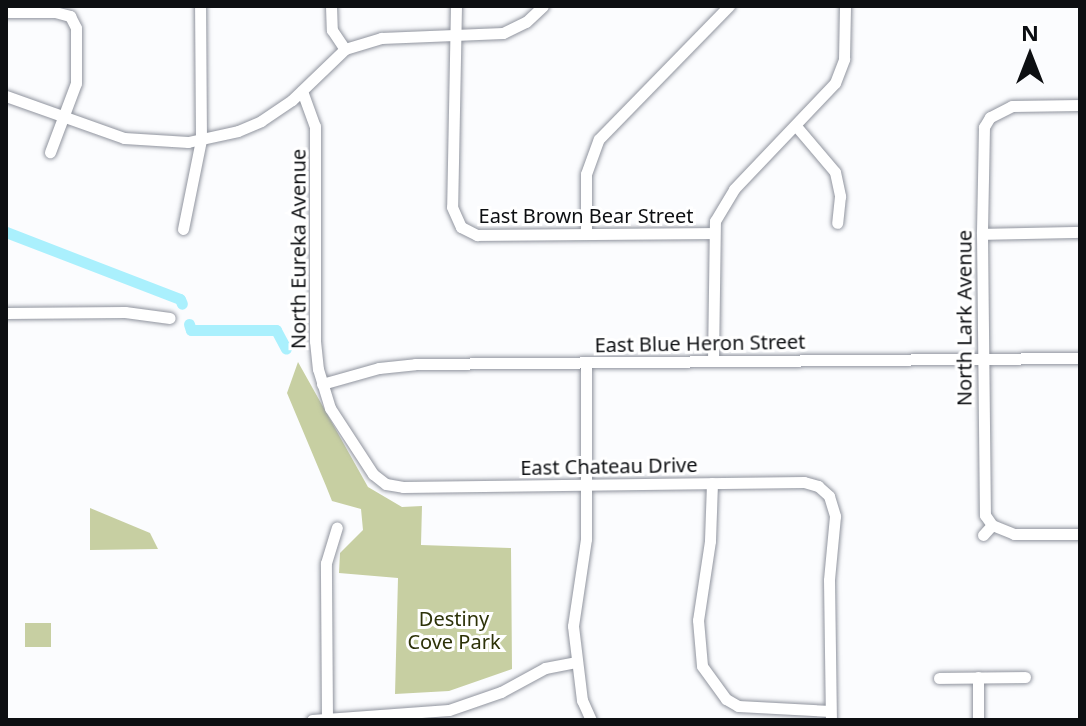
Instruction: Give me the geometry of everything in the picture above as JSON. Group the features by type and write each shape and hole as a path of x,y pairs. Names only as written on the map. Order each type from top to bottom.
{"street":[{"path":"183,229 201,140 200,6"},
{"path":"331,6 332,30 345,49"},
{"path":"453,36 456,6"},
{"path":"6,96 113,135 149,142 201,140 238,131 261,121 302,91 345,49 381,38 503,33 526,22 543,6"},
{"path":"586,234 586,174 599,139 729,6"},
{"path":"713,361 713,233 726,199 828,93 840,71 845,6"},
{"path":"6,12 55,12 70,16 76,28 78,71 50,152"},
{"name":"East Brown Bear Street","path":"453,36 452,207 461,227 477,235 713,233"},
{"name":"North Eureka Avenue","path":"302,91 315,126 315,341 322,384 330,408 350,443 373,474 386,484"},
{"name":"North Lark Avenue","path":"992,525 982,503 984,127 994,112 1012,106 1080,105"},
{"path":"796,126 835,172 840,196 837,223"},
{"path":"982,234 1080,232"},
{"path":"6,313 125,312 170,318"},
{"name":"East Blue Heron Street","path":"322,384 396,365 1080,358"},
{"path":"586,362 586,539 573,626 575,662 591,720"},
{"name":"East Chateau Drive","path":"386,484 403,487 804,482 818,486 829,496 835,516 829,580 830,715"},
{"path":"712,483 710,541 698,620 702,666 726,699 738,706 830,715"},
{"path":"983,535 992,525 1014,534 1080,534"},
{"path":"327,719 326,563 337,528"},
{"path":"312,720 449,715 545,668 575,662"},
{"path":"978,677 978,720"},
{"path":"939,678 1025,677"}],"green space":[{"name":"Destiny Cove Park","path":"298,362 368,487 402,507 422,506 421,545 511,548 512,669 449,691 395,694 398,578 339,573 340,553 363,530 361,509 332,501 287,393"},
{"path":"90,508 150,533 158,549 90,550"},
{"path":"25,623 51,623 51,647 25,647"}],"waterway":[{"path":"6,232 180,299 182,304"},
{"path":"189,324 191,330 276,330 286,349"}]}
